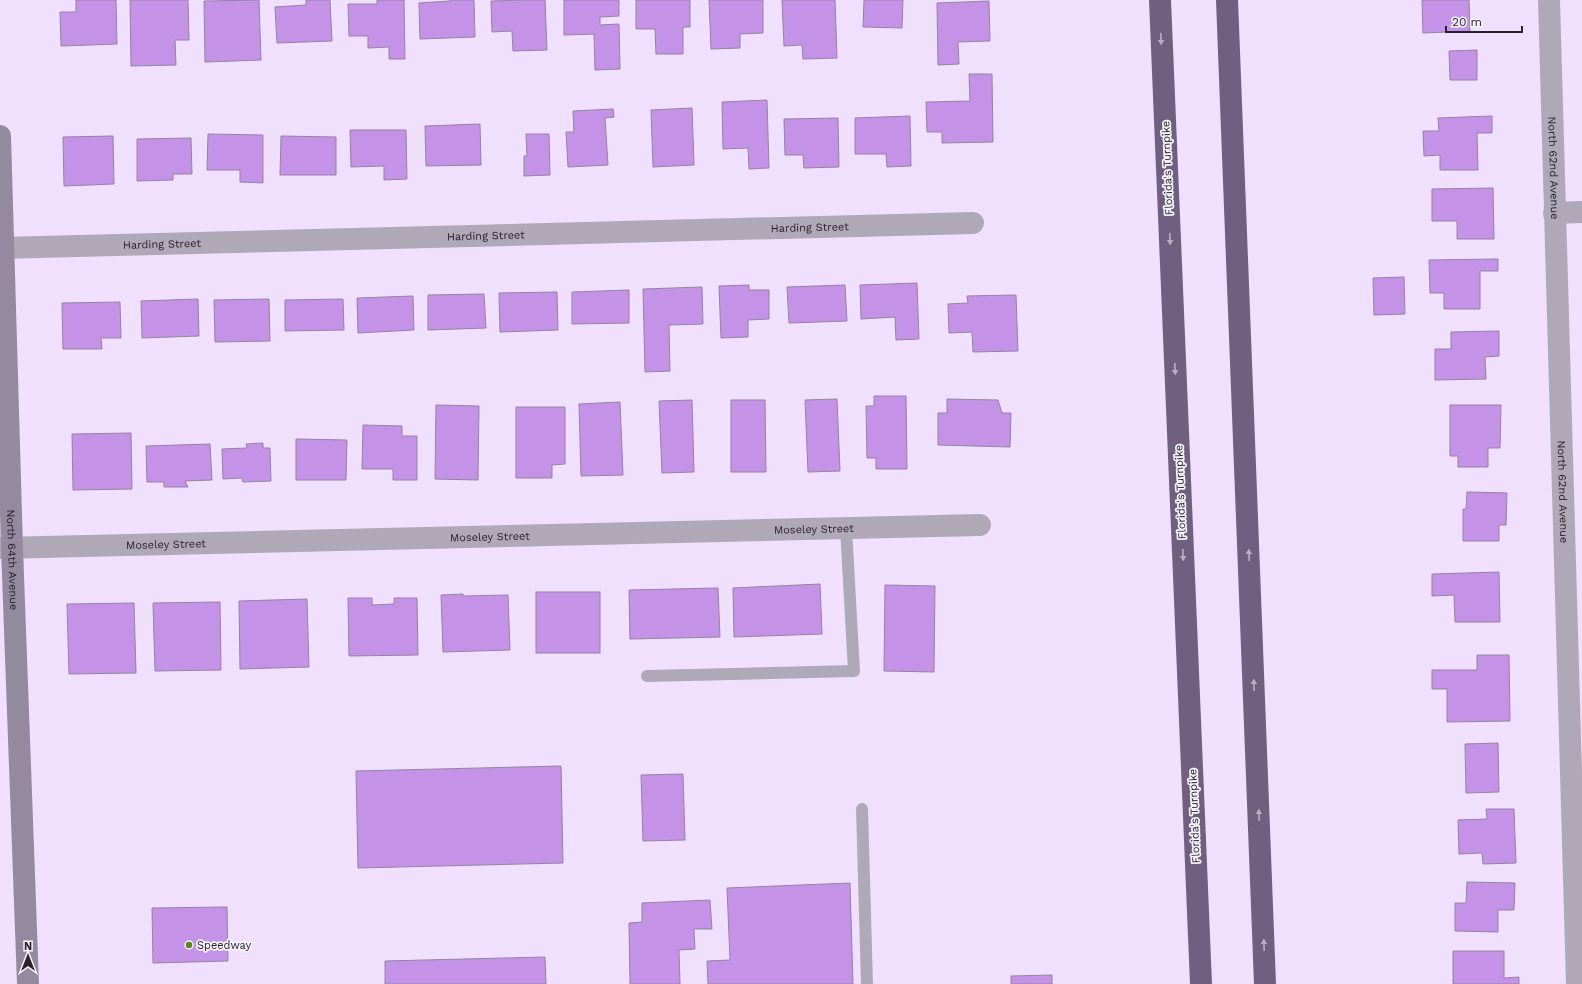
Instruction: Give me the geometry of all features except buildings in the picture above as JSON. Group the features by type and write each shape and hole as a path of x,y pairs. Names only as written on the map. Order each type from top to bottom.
{"highway":[{"name":"Florida's Turnpike","path":"1160,0 1201,984"},
{"path":"1227,0 1265,984"}],"street":[{"name":"North 62nd Avenue","path":"1549,0 1554,213 1570,693 1577,984"},
{"name":"North 64th Avenue","path":"0,136 6,548 28,984"},
{"path":"1554,213 1582,212"},
{"name":"Harding Street","path":"2,248 973,224"},
{"name":"Moseley Street","path":"6,548 980,525"}],"lane":[{"path":"647,676 854,671 846,528"},
{"path":"862,809 868,984"}],"place":[{"name":"Speedway","path":"189,945"}]}
